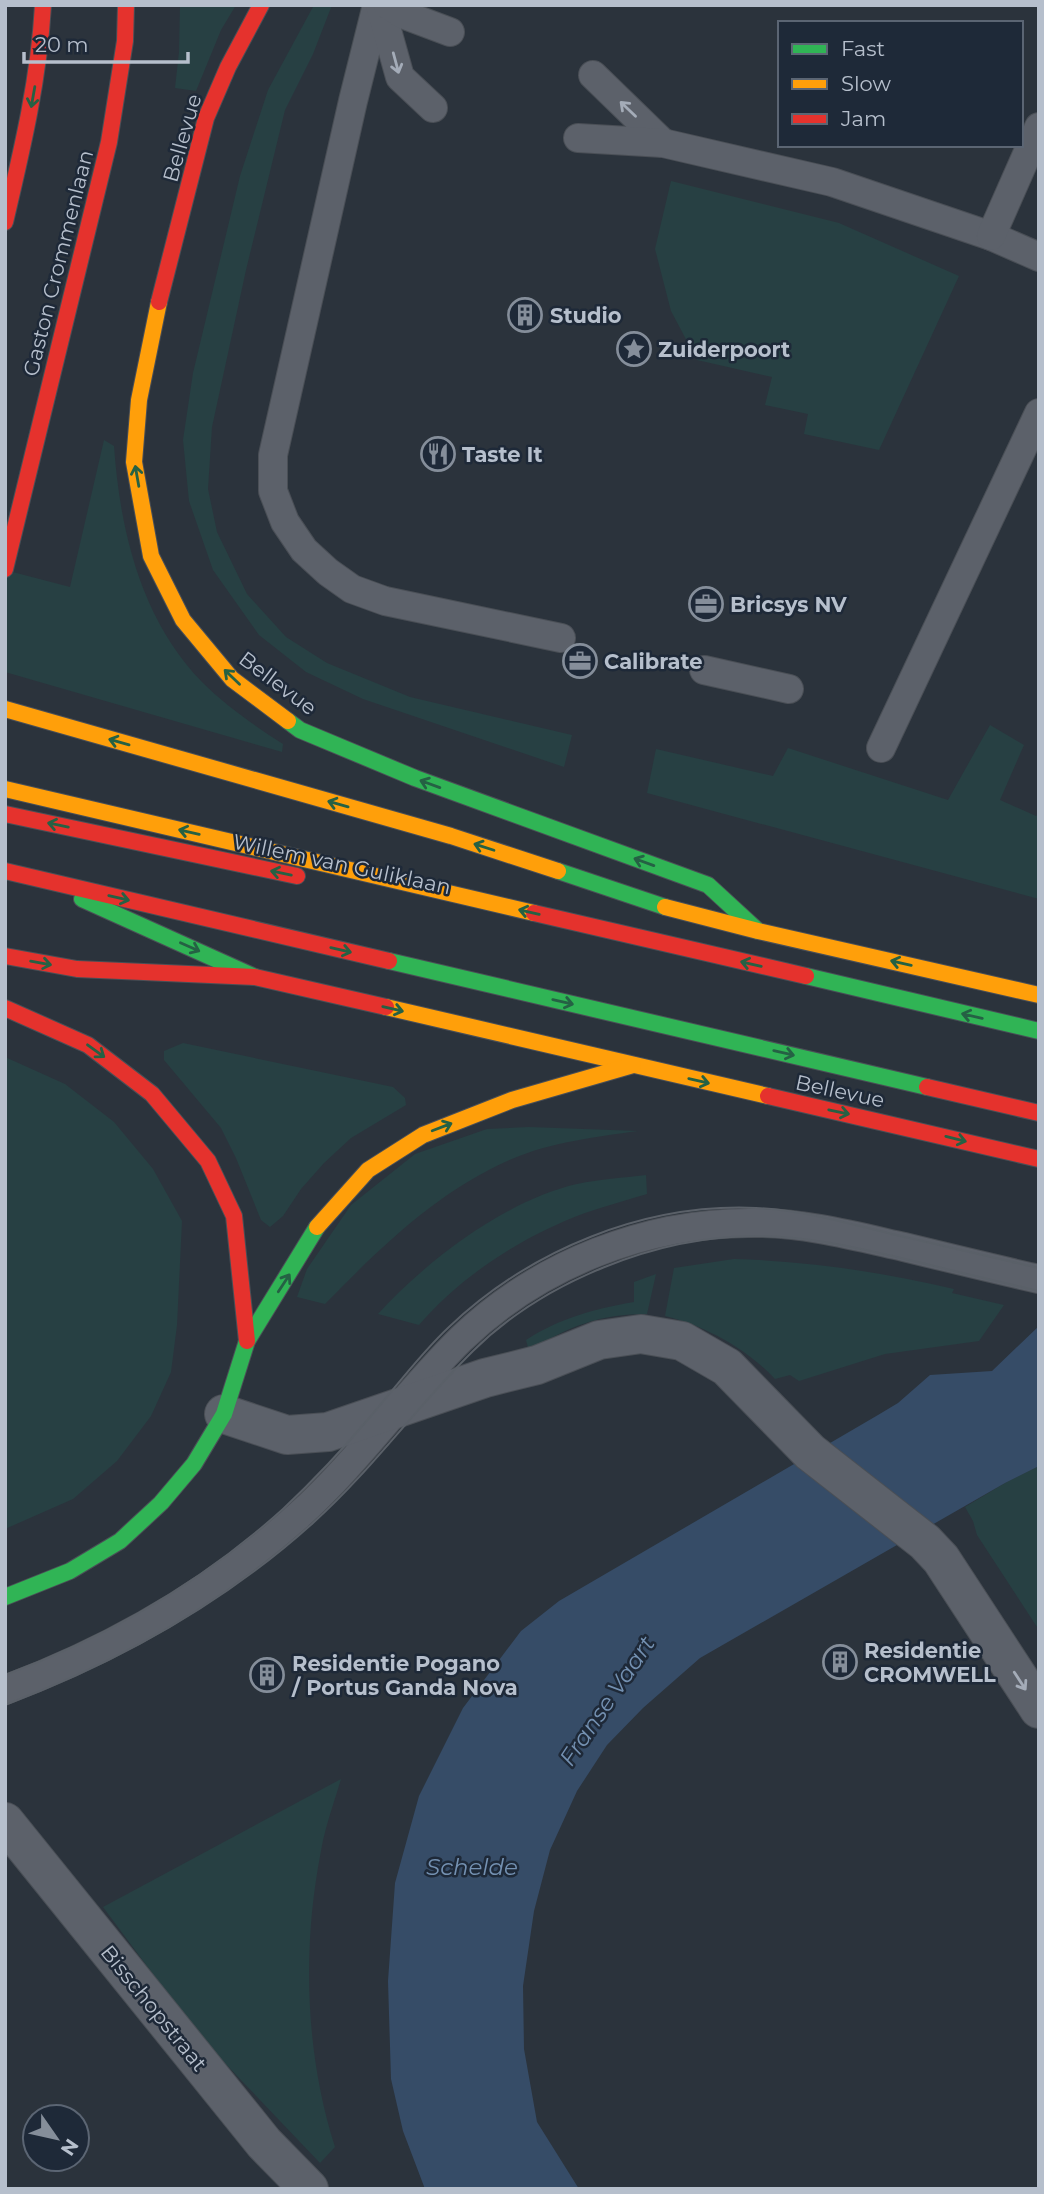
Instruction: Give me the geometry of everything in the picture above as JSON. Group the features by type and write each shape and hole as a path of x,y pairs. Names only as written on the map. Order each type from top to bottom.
{"main road":[{"path":"5,222 29,124 38,70 43,5"},
{"name":"Gaston Crommenlaan","path":"5,569 108,142 125,41 125,5"},
{"name":"Bellevue","path":"261,5 228,67 206,118 157,312 139,400 134,462 151,556 183,620 232,679 300,730 415,778 708,884 758,930"},
{"name":"Bellevue","path":"5,709 451,836 665,907 1039,995"},
{"path":"5,789 1039,1031"},
{"name":"Willem van Guliklaan","path":"5,814 317,880"},
{"path":"5,872 1039,1113"},
{"path":"5,881 84,899 256,976 633,1065"},
{"name":"Willem van Guliklaan","path":"398,898 587,938 665,907"},
{"path":"5,956 77,969 256,976"},
{"path":"5,1008 88,1045 152,1094 208,1161 234,1216 247,1341"},
{"path":"5,1597 70,1571 120,1541 161,1503 194,1464 225,1414 247,1341 321,1221 368,1171 423,1135 512,1100 633,1065"},
{"name":"Bellevue","path":"633,1065 1033,1158"}],"street":[{"path":"225,1414 287,1435 328,1432 485,1378 537,1365 599,1340 641,1334 682,1341 727,1367 810,1452 925,1542 957,1582 1039,1709"},
{"name":"Bisschopstraat","path":"5,1822 264,2143 309,2189"}],"lane":[{"path":"379,5 400,77 433,108"},
{"path":"379,5 353,101 273,455 273,491 285,522 304,550 352,589 385,601 561,638"},
{"path":"388,5 402,14 450,32"},
{"path":"593,75 663,143"},
{"path":"991,236 1039,127"},
{"path":"578,138 663,143 832,182 991,236 1039,257"},
{"path":"881,748 1039,413"},
{"path":"704,670 789,689"},
{"path":"5,1690 61,1669 125,1638 198,1593 252,1554 343,1473 461,1339 499,1307 546,1276 594,1253 646,1235 705,1225 755,1223 805,1226 1039,1279"}],"green space":[{"path":"180,5 236,5 221,30 196,91 175,88"},
{"path":"314,5 332,5 313,54 285,110 212,427 208,489 217,532 247,594 286,637 327,663 410,697 572,735 564,767 363,699 306,672 259,635 213,570 189,501 183,440 193,373 240,176 268,90"},
{"path":"671,181 839,223 959,276 879,450 804,434 808,414 765,405 772,377 697,360 671,311 655,249"},
{"path":"104,440 114,446 128,541 137,572 163,630 202,682 241,715 283,744 282,752 5,672 5,570 70,587"},
{"path":"990,725 1024,745 1000,800 1036,816 1039,813 1039,899 647,793 656,749 773,776 788,748 948,800"},
{"path":"183,1043 393,1087 405,1098 406,1105 351,1138 324,1163 301,1189 283,1216 270,1227 261,1220 221,1128 164,1060 164,1051"},
{"path":"5,1057 65,1084 114,1122 153,1169 182,1221 177,1325 171,1372 151,1416 117,1461 73,1499 5,1529"},
{"path":"529,1127 638,1131 542,1148 485,1172 459,1187 412,1222 325,1304 297,1297 307,1269 351,1205 415,1154 487,1129"},
{"path":"646,1175 647,1194 562,1222 517,1245 454,1290 419,1325 378,1314 443,1254 495,1218 550,1192 577,1184"},
{"path":"734,1259 790,1262 899,1277 954,1289 952,1293 1004,1305 979,1341 885,1354 799,1381 790,1375 775,1379 752,1358 725,1340 696,1326 665,1316 674,1268"},
{"path":"656,1274 647,1314 614,1316 585,1323 529,1351 526,1340 552,1326 591,1311 634,1302 634,1282"},
{"path":"1039,1466 1039,1630 977,1535 965,1507"},
{"path":"341,1779 323,1842 311,1925 309,1962 312,2038 317,2075 335,2147 320,2163 199,2036 103,1907"}],"water":[{"name":"Schelde","path":"1039,1326 1039,1466 700,1658 643,1708 607,1745 577,1791 550,1850 534,1911 523,1986 524,2049 537,2122 579,2189 425,2189 403,2131 391,2079 388,1981 395,1883 419,1796 463,1708 521,1631 559,1601 898,1403 930,1375 992,1371"}],"tram line":[{"path":"5,1675 116,1625 186,1584 220,1560 252,1536 317,1476 449,1327 515,1275 552,1254 591,1237 631,1223 672,1214 756,1208 825,1218 1039,1268"},
{"path":"5,1705 129,1650 243,1580 335,1503 452,1372 501,1326 533,1304 604,1267 680,1244 718,1238 777,1237 860,1249 1039,1291"}],"traffic: fast":[{"path":"288,721 300,730 415,778 708,885 758,931"},
{"path":"558,871 665,907"},
{"path":"82,899 255,977"},
{"path":"389,961 927,1087"},
{"path":"806,976 1039,1031"},
{"path":"5,1597 70,1571 120,1541 161,1503 194,1464 224,1414 247,1341 317,1227"}],"traffic: slow":[{"path":"159,302 139,400 134,462 151,556 183,620 232,679 288,721"},
{"path":"5,709 451,836 558,871"},
{"path":"5,789 534,913"},
{"path":"665,907 1039,995"},
{"path":"386,1007 768,1096"},
{"path":"317,1227 368,1170 423,1135 512,1100 633,1065"}],"traffic: jam":[{"path":"5,222 34,87 43,5"},
{"path":"5,569 109,142 125,41 126,5"},
{"path":"159,302 206,118 228,67 261,5"},
{"path":"5,814 297,876"},
{"path":"5,871 389,961"},
{"path":"534,913 806,976"},
{"path":"5,956 77,969 255,977 386,1007"},
{"path":"5,1008 88,1045 152,1094 208,1161 234,1216 247,1341"},
{"path":"927,1087 1039,1113"},
{"path":"768,1096 1039,1159"}],"place":[{"name":"Studio","path":"525,315"},
{"name":"Zuiderpoort","path":"634,349"},
{"name":"Taste It","path":"438,454"},
{"name":"Bricsys NV","path":"706,604"},
{"name":"Calibrate","path":"580,661"},
{"name":"Residentie CROMWELL","path":"840,1662"},
{"name":"Residentie Pogano / Portus Ganda Nova","path":"267,1675"}],"water label":[{"name":"Franse Vaart","path":"607,1701"}]}
